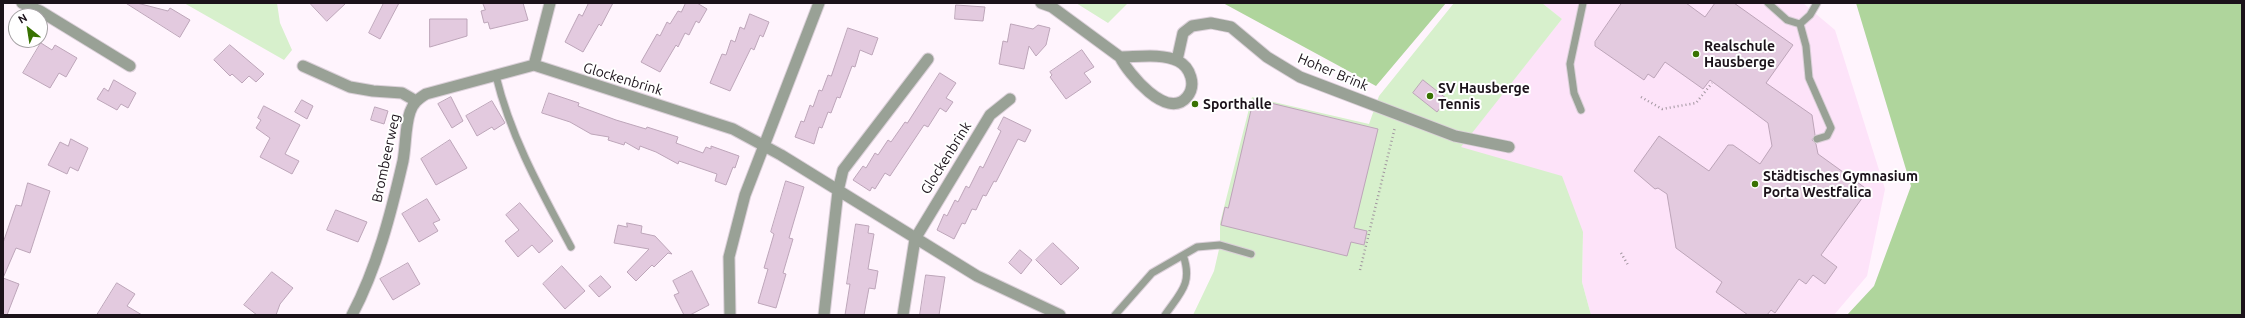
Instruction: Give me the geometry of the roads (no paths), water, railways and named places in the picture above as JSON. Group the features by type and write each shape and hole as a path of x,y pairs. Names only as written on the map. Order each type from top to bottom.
{"street":[{"path":"22,3 40,11 130,66"},
{"path":"534,65 550,3"},
{"path":"730,315 729,257 745,195 819,3"},
{"path":"1041,3 1052,7 1120,57 1126,69 1157,99 1169,103 1180,101 1187,97 1191,89 1192,77 1187,66 1177,60 1120,57"},
{"name":"Hoher Brink","path":"1177,60 1183,33 1192,26 1211,23 1231,26 1267,57 1300,77 1455,136 1509,147"},
{"path":"824,315 838,191 843,170 928,59"},
{"name":"Brombeerweg","path":"352,315 360,299 384,235 406,148 410,113 416,101 426,94 534,65"},
{"name":"Glockenbrink","path":"534,65 733,129 764,145 977,276 1060,315"},
{"path":"302,66 350,87 402,93 416,101"},
{"name":"Glockenbrink","path":"903,315 915,239 990,115 1010,99"}],"lane":[{"path":"1581,110 1574,93 1570,64 1583,3"},
{"path":"1768,3 1787,20 1800,24"},
{"path":"1800,24 1810,15 1816,3"},
{"path":"1800,24 1806,46 1809,78 1831,128 1827,136 1817,139"},
{"path":"496,76 504,109 529,169 571,247"},
{"path":"1115,315 1152,273 1197,247 1220,245 1251,254"},
{"path":"1165,315 1184,288 1188,277 1183,255"}],"place":[{"name":"Realschule Hausberge","path":"1696,54"},
{"name":"SV Hausberge Tennis","path":"1430,96"},
{"name":"Sporthalle","path":"1195,104"},
{"name":"Städtisches Gymnasium Porta Westfalica","path":"1755,184"}]}
